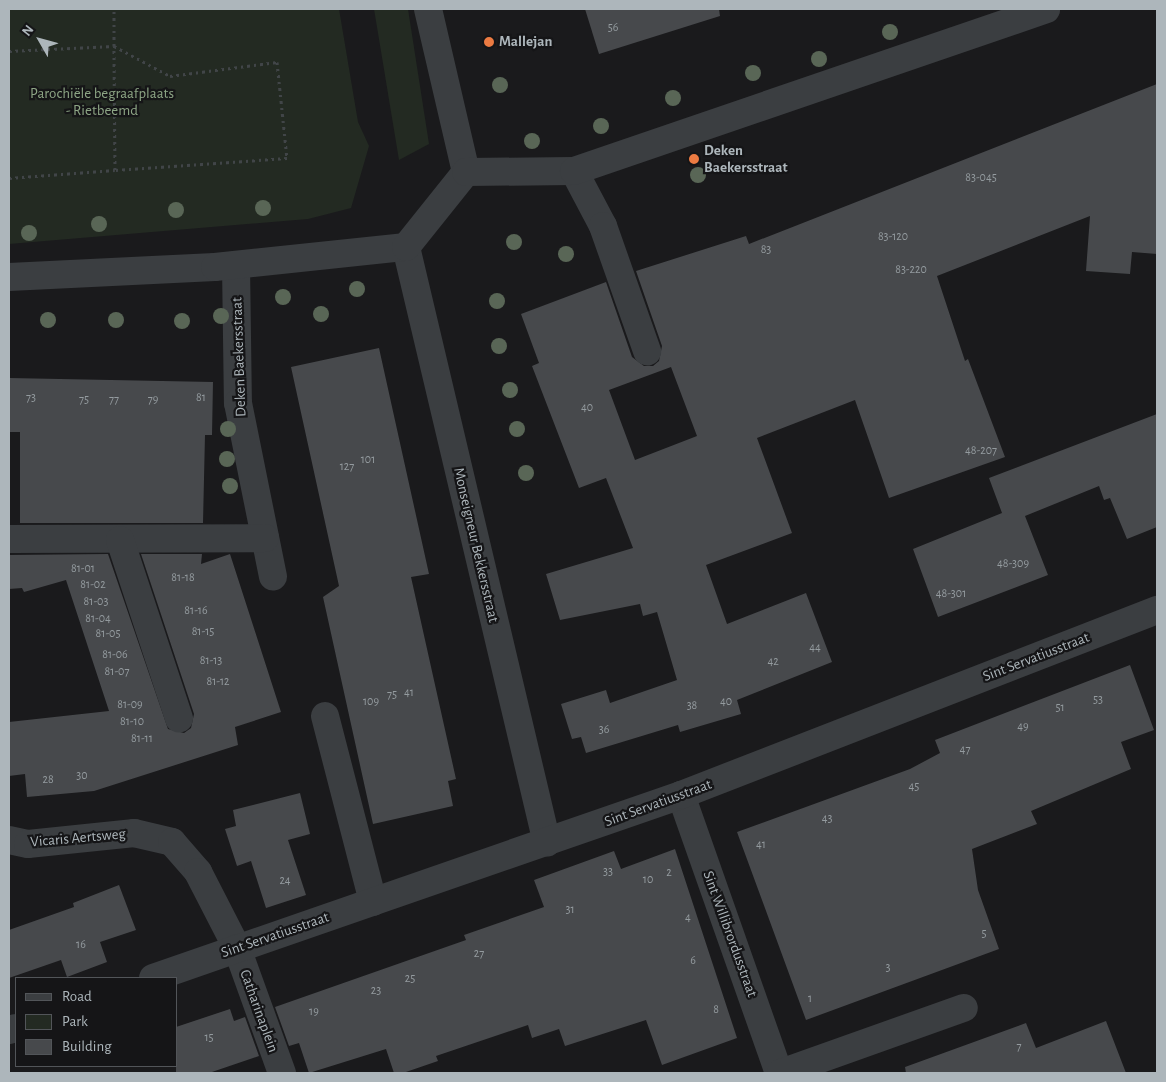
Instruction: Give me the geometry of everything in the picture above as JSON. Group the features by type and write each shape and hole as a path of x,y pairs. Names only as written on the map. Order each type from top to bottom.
{"street":[{"path":"428,9 466,172"},
{"path":"466,172 574,171 1046,9"},
{"path":"574,171 604,226 647,351"},
{"path":"9,277 236,265 406,247 466,172"},
{"name":"Monseigneur Bekkersstraat","path":"406,247 547,842"},
{"name":"Deken Baekersstraat","path":"236,265 238,404 274,577"},
{"path":"9,539 265,538"},
{"path":"120,540 179,718"},
{"name":"Sint Servatiusstraat","path":"156,977 681,796 1155,619"},
{"path":"325,716 373,902"},
{"name":"Sint Willibrordusstraat","path":"681,796 780,1073 964,1008"},
{"name":"Vicaris Aertsweg","path":"9,840 28,844 134,833 172,842 198,872 237,948"},
{"name":"Catharinaplein","path":"237,948 282,1073"}],"path":[{"path":"114,9 115,170"},
{"path":"9,50 114,46 170,76 277,62 287,158 9,178"}],"green space":[{"name":"Parochiële begraafplaats - Rietbeemd","path":"9,9 339,9 358,122 369,146 351,208 308,219 9,244"},
{"path":"374,9 408,9 429,144 399,160"}],"building":[{"path":"585,9 719,9 720,16 599,54"},
{"path":"1157,84 1157,254 1132,252 1130,274 1086,271 1090,216 937,276 965,361 968,359 1005,457 889,498 855,400 757,438 792,533 706,565 727,624 806,593 832,662 737,700 741,714 680,732 678,725 586,753 581,737 572,739 561,704 606,690 610,703 677,680 657,612 643,616 640,604 560,620 546,574 633,548 606,478 579,488 532,366 539,363 521,314 606,282 632,357 644,366 653,366 659,361 662,346 636,271 746,236 749,244","holes":["671,367 697,436 635,460 609,390"]},
{"path":"379,348 429,574 411,577 456,779 448,781 453,806 373,824 323,597 339,586 291,367"},
{"path":"9,378 213,382 212,435 205,435 203,523 20,523 20,432 9,432"},
{"path":"1157,414 1157,527 1127,539 1110,498 1104,500 1099,486 1025,516 1048,575 938,617 913,549 1002,513 989,478"},
{"path":"108,554 168,729 184,733 191,728 194,714 141,554 202,554 201,564 230,554 281,712 235,727 238,745 94,791 27,797 25,774 9,776 9,722 109,711 66,580 24,592 22,588 9,589 9,555"},
{"path":"1130,665 1154,730 1121,742 1131,769 1031,811 1037,824 972,849 978,890 999,949 806,1020 737,832 910,769 940,753 935,740"},
{"path":"300,793 310,834 288,840 306,895 266,908 251,861 237,866 225,829 236,826 233,810"},
{"path":"675,849 737,1038 662,1065 646,1020 565,1046 559,1029 532,1038 528,1025 436,1056 438,1061 403,1073 394,1073 386,1049 309,1073 299,1043 289,1046 275,1007 466,940 464,935 544,907 534,880 614,851 621,869"},
{"path":"119,885 136,930 100,942 107,962 67,977 61,960 9,978 9,930 74,907 73,903"},
{"path":"230,1009 234,1021 245,1017 259,1056 209,1073 176,1073 176,1067 178,1067 178,1026"},
{"path":"1106,1021 1126,1073 906,1073 905,1067 1026,1023 1036,1048"}],"place":[{"name":"Mallejan","path":"489,42"},
{"name":"Deken Baekersstraat","path":"694,159"}]}
